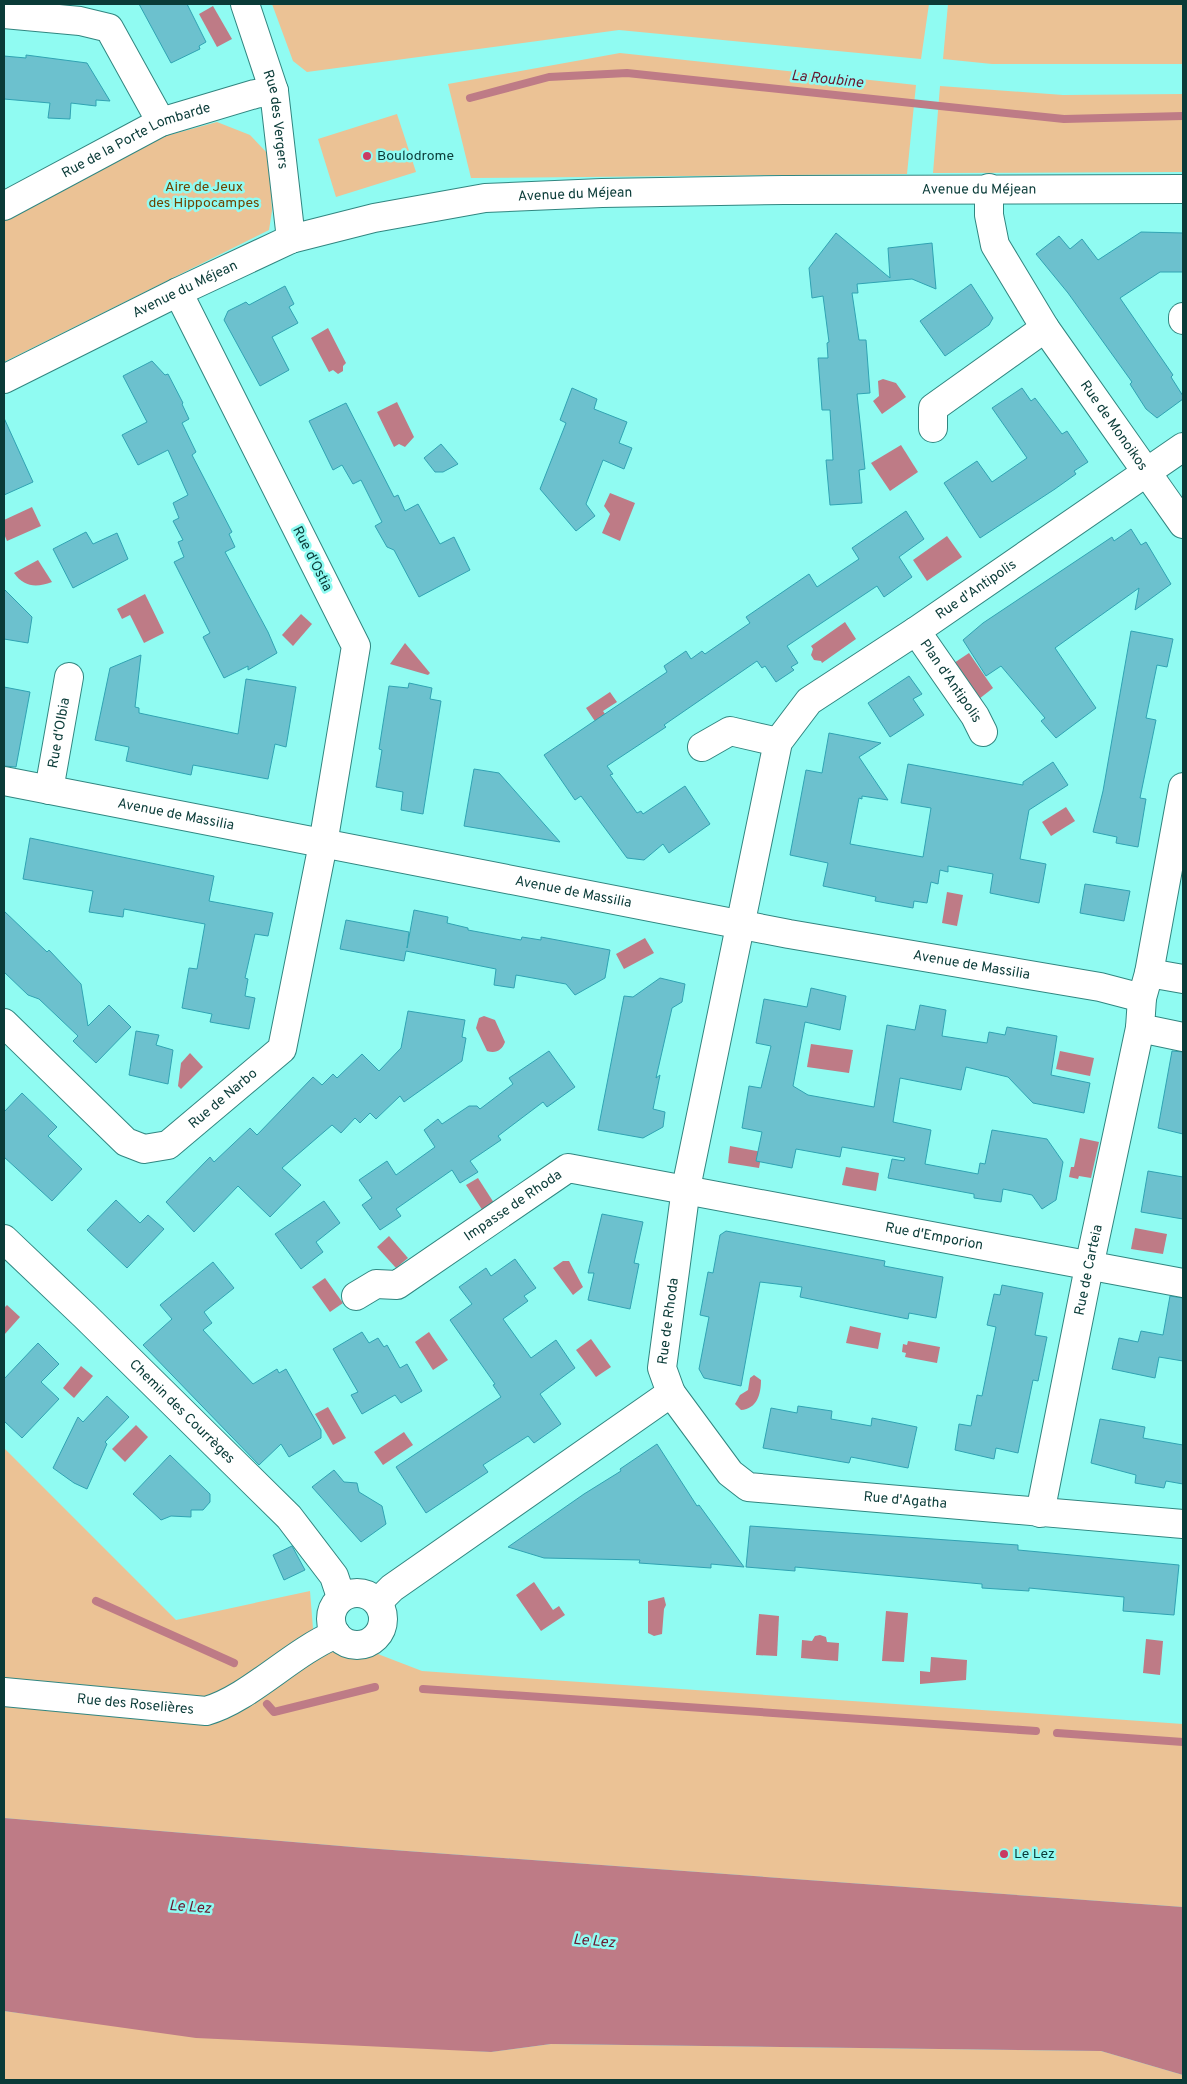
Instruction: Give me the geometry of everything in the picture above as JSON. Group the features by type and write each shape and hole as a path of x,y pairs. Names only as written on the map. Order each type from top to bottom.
{"street":[{"name":"Rue des Vergers","path":"244,4 274,91 291,239"},
{"path":"4,14 80,21 109,28 161,122"},
{"name":"Rue de la Porte Lombarde","path":"4,206 161,122 255,94 274,91"},
{"name":"Avenue du Méjean","path":"4,379 178,292 291,239 374,218 485,198 612,193 989,188 1183,189"},
{"name":"Rue de Monoikos","path":"989,188 989,215 995,245 1045,328 1183,524"},
{"name":"Rue d'Ostia","path":"178,292 356,646 323,844"},
{"path":"933,428 932,408 1045,328"},
{"name":"Rue d'Antipolis","path":"740,924 778,742 809,701 916,631 1183,447"},
{"name":"Plan d'Antipolis","path":"916,631 975,716 983,732"},
{"name":"Rue d'Olbia","path":"49,790 69,677"},
{"path":"702,747 730,731 778,742"},
{"name":"Avenue de Massilia","path":"4,781 740,924 1100,987 1146,985 1183,979"},
{"path":"1183,787 1146,985 1140,1028 1183,1037"},
{"name":"Rue de Narbo","path":"4,1023 126,1142 144,1149 168,1144 282,1050 323,844"},
{"name":"Rue de Rhoda","path":"671,1393 662,1368 686,1188 740,924"},
{"name":"Rue de Carteia","path":"1040,1513 1089,1267 1140,1028"},
{"name":"Impasse de Rhoda","path":"356,1296 376,1284 397,1285 568,1168 686,1188"},
{"name":"Rue d'Emporion","path":"686,1188 1089,1267 1183,1283"},
{"name":"Chemin des Courrèges","path":"4,1239 86,1316 288,1517 334,1576 341,1597"},
{"path":"378,1602 392,1588 671,1393"},
{"name":"Rue d'Agatha","path":"671,1393 730,1474 748,1487 1183,1524"},
{"path":"356,1592 372,1596 378,1602 384,1617 380,1632 375,1638 359,1645 350,1644 336,1634 331,1619 336,1603 341,1597 356,1592"},
{"name":"Rue des Roselières","path":"4,1692 206,1711 223,1706 292,1658 336,1634"}],"green space":[{"path":"272,4 929,4 921,59 619,30 307,72 293,61"},
{"path":"948,4 1183,4 1183,64 992,64 943,59"},
{"path":"620,53 916,85 907,174 471,178 448,84"},
{"path":"940,86 1063,95 1183,94 1183,172 933,173"},
{"name":"Boulodrome","path":"397,114 416,172 336,197 318,139"},
{"name":"Aire de Jeux des Hippocampes","path":"217,122 250,135 269,155 272,211 269,230 4,362 4,220 151,140"},
{"path":"4,1448 176,1620 310,1591 313,1629 422,1671 1183,1724 1183,1907 365,1848 4,1818"},
{"path":"4,2011 71,2020 490,2052 551,2044 1101,2051 1183,2075 1183,2080 4,2080"}],"water":[{"path":"213,6 232,39 217,47 199,14"},
{"path":"328,328 346,363 343,366 343,371 338,374 333,370 329,372 311,338"},
{"path":"883,379 896,383 906,397 882,414 873,401 879,396 878,381"},
{"path":"397,402 414,437 405,447 399,444 394,447 377,412"},
{"path":"901,445 918,472 890,491 871,463"},
{"path":"610,493 635,503 620,541 602,533 610,514 604,506"},
{"path":"32,507 41,526 7,541 4,534 4,520"},
{"path":"947,536 962,557 927,581 913,560"},
{"path":"38,560 52,582 41,585 26,584 14,573"},
{"path":"145,594 164,633 144,643 130,615 122,619 117,609"},
{"path":"301,614 312,624 293,646 282,635"},
{"path":"845,622 856,639 822,663 821,661 814,660 811,655 813,649 811,646"},
{"path":"405,643 430,673 428,675 390,664"},
{"path":"969,653 993,688 979,699 954,663"},
{"path":"610,692 617,702 603,711 613,726 603,733 586,708"},
{"path":"1066,807 1075,821 1051,836 1042,822"},
{"path":"947,892 963,895 957,926 942,923"},
{"path":"645,938 654,953 624,969 616,954"},
{"path":"484,1016 495,1020 505,1042 496,1052 487,1051 476,1028 479,1018"},
{"path":"811,1044 853,1050 849,1073 807,1067"},
{"path":"1060,1051 1094,1058 1090,1076 1056,1069"},
{"path":"190,1053 203,1067 181,1089 178,1086 181,1063"},
{"path":"1080,1138 1099,1142 1091,1178 1079,1176 1078,1179 1069,1177 1071,1167 1074,1167"},
{"path":"730,1146 762,1152 759,1168 728,1163"},
{"path":"846,1167 879,1173 876,1191 842,1185"},
{"path":"478,1178 494,1203 483,1211 466,1185"},
{"path":"1135,1228 1167,1234 1163,1254 1131,1249"},
{"path":"389,1236 408,1258 396,1268 377,1247"},
{"path":"563,1261 569,1261 583,1287 573,1295 553,1268"},
{"path":"325,1278 343,1303 330,1312 312,1287"},
{"path":"7,1305 20,1317 4,1335 4,1308"},
{"path":"850,1326 881,1333 878,1349 846,1343"},
{"path":"429,1332 448,1360 433,1370 415,1342"},
{"path":"591,1339 611,1367 596,1377 576,1350"},
{"path":"908,1341 940,1347 937,1363 905,1357 906,1353 902,1352 903,1344 907,1345"},
{"path":"81,1366 93,1376 74,1398 63,1388"},
{"path":"754,1375 761,1380 759,1395 751,1407 741,1410 735,1404 740,1395 748,1390 750,1378"},
{"path":"328,1407 346,1438 333,1445 315,1414"},
{"path":"136,1425 148,1437 125,1462 112,1449"},
{"path":"404,1432 413,1445 383,1465 374,1452"},
{"path":"534,1582 553,1610 559,1606 565,1615 541,1631 516,1595"},
{"path":"664,1597 666,1605 662,1634 654,1636 648,1633 648,1601"},
{"path":"886,1611 908,1613 904,1662 882,1661"},
{"path":"759,1614 779,1616 777,1656 756,1655"},
{"path":"815,1636 826,1637 827,1642 839,1643 838,1661 801,1658 802,1640 812,1641"},
{"path":"1146,1639 1163,1641 1160,1675 1143,1673"},
{"path":"931,1657 967,1660 966,1680 920,1684 920,1671 930,1672"},
{"path":"4,1818 365,1848 1183,1907 1183,2075 1101,2051 551,2044 491,2052 196,2038 4,2011"}],"building":[{"path":"139,4 187,4 206,42 199,46 200,49 171,63"},
{"path":"26,55 87,63 110,101 96,100 96,106 71,103 70,119 48,118 50,103 4,99 4,56 26,58"},
{"path":"1141,232 1183,233 1183,272 1160,272 1120,298 1173,375 1171,377 1183,396 1183,399 1157,418 1146,409 1130,384 1132,382 1068,293 1036,254 1059,236 1070,249 1082,239 1098,260"},
{"path":"836,233 890,278 888,248 932,243 936,289 912,279 857,284 858,293 852,293 859,340 866,340 870,393 857,394 865,469 859,470 862,503 830,505 826,460 833,460 830,410 822,410 818,358 828,358 827,343 829,342 823,296 812,298 809,268"},
{"path":"971,284 993,318 989,325 945,356 920,321"},
{"path":"285,286 294,304 289,307 298,323 272,337 289,370 260,386 224,320 228,311 246,302 249,305"},
{"path":"152,361 165,375 168,374 183,403 189,419 182,423 196,452 192,455 232,532 229,534 235,547 225,552 268,632 277,653 248,670 248,666 224,678 203,637 210,633 174,562 184,557 178,542 183,540 173,521 179,518 173,503 188,495 168,450 138,465 122,435 147,422 123,376"},
{"path":"572,388 597,399 594,409 627,422 619,443 632,448 624,469 603,460 586,504 595,516 576,531 540,489 566,423 560,420"},
{"path":"1022,388 1031,401 1035,398 1062,434 1067,431 1088,462 1074,471 1076,474 1055,489 980,538 944,483 977,461 992,482 1027,458 992,408"},
{"path":"346,403 394,497 398,495 405,511 418,504 440,544 454,537 470,570 419,597 394,550 387,547 375,526 382,522 361,480 353,484 342,465 333,470 309,421"},
{"path":"4,418 33,482 4,495"},
{"path":"441,444 458,464 443,472 435,472 424,458"},
{"path":"906,511 924,539 899,557 912,577 884,597 877,586 787,646 798,663 791,667 794,670 776,682 765,666 762,668 757,661 664,725 666,727 607,766 613,774 610,775 637,813 641,811 643,814 685,786 710,824 669,853 663,844 644,860 627,858 581,796 575,800 544,755 667,672 664,666 686,651 691,659 702,651 705,654 750,623 746,617 809,574 817,587 859,559 852,548"},
{"path":"1131,529 1141,545 1146,542 1171,584 1135,610 1139,588 1055,648 1096,708 1056,738 1041,721 1045,718 1001,666 986,676 963,640 983,623 1112,537 1114,541"},
{"path":"86,532 93,544 117,533 128,559 73,588 53,549"},
{"path":"4,589 32,617 28,643 4,639"},
{"path":"1131,631 1173,639 1167,667 1157,665 1146,718 1156,720 1140,798 1146,799 1138,847 1116,843 1117,837 1093,832 1103,791"},
{"path":"141,655 135,707 139,708 139,713 238,734 246,679 296,687 286,747 275,744 268,779 193,765 191,775 126,761 129,747 95,740 110,668"},
{"path":"909,676 922,694 913,699 924,715 890,737 868,703"},
{"path":"409,683 432,688 430,699 441,701 423,814 401,810 403,792 376,787 382,750 379,749 389,686 408,688"},
{"path":"4,687 30,692 16,767 4,766"},
{"path":"829,733 881,743 859,757 888,800 862,796 862,799 859,798 850,844 923,857 931,808 901,803 908,764 1023,785 1023,782 1053,762 1068,785 1029,810 1020,859 1046,864 1039,903 990,893 993,874 948,866 948,872 940,870 938,884 931,882 927,903 914,901 913,908 875,901 876,897 823,886 828,863 790,855 806,770 822,773"},
{"path":"474,769 499,773 560,842 464,826"},
{"path":"30,838 214,876 209,901 273,913 268,936 255,934 245,978 248,979 245,996 255,998 249,1029 210,1022 212,1014 182,1008 189,968 197,969 205,924 124,909 123,917 89,912 93,891 23,879"},
{"path":"1085,884 1130,891 1124,921 1080,913"},
{"path":"414,910 448,917 447,923 468,928 468,930 521,940 522,937 541,940 541,937 610,950 605,978 575,995 566,984 516,975 514,988 494,985 496,969 406,951 404,961 340,949 346,920 409,932 407,948"},
{"path":"4,911 47,952 49,950 81,984 88,1026 109,1005 131,1027 96,1063 73,1041 78,1036 39,999 28,995 4,972"},
{"path":"660,978 685,984 682,1002 672,1008 656,1078 660,1075 653,1109 665,1112 663,1127 643,1138 598,1130 624,996 633,997"},
{"path":"811,988 846,996 840,1030 805,1022 793,1086 808,1095 874,1107 887,1025 915,1030 920,1005 946,1010 942,1036 987,1043 989,1032 1005,1035 1007,1027 1057,1036 1051,1075 1090,1083 1084,1113 1033,1103 1008,1077 966,1067 961,1090 900,1078 893,1122 931,1130 925,1164 978,1174 980,1163 985,1164 992,1130 1047,1139 1063,1162 1056,1200 1042,1209 1032,1195 1003,1189 1001,1202 974,1198 974,1194 888,1178 892,1159 904,1161 905,1158 842,1147 840,1157 796,1149 792,1168 756,1161 762,1132 742,1128 749,1086 761,1088 771,1046 756,1043 764,999 807,1007"},
{"path":"408,1011 465,1020 462,1037 466,1038 462,1061 404,1102 400,1096 376,1119 370,1113 360,1123 355,1118 341,1133 332,1125 282,1168 301,1185 270,1217 238,1186 194,1232 166,1202 210,1157 214,1162 250,1128 257,1135 313,1077 322,1085 333,1074 337,1078 362,1054 379,1071 401,1048"},
{"path":"136,1031 159,1035 156,1045 173,1050 168,1084 129,1075"},
{"path":"549,1051 575,1087 547,1107 543,1102 498,1136 501,1140 470,1161 478,1172 460,1183 452,1170 396,1209 401,1216 380,1230 362,1205 372,1198 359,1180 387,1161 396,1175 435,1147 424,1130 438,1119 442,1124 469,1106 477,1106 480,1109 513,1084 509,1078"},
{"path":"1172,1051 1183,1052 1183,1134 1158,1128"},
{"path":"22,1093 57,1127 48,1136 82,1169 52,1201 4,1157 4,1112"},
{"path":"1148,1171 1183,1177 1183,1219 1141,1212"},
{"path":"116,1200 140,1223 148,1215 164,1229 127,1268 87,1230"},
{"path":"324,1201 340,1223 316,1242 323,1252 301,1269 275,1234"},
{"path":"602,1214 643,1222 634,1263 639,1264 630,1309 588,1300 594,1273 588,1273"},
{"path":"726,1231 885,1261 884,1266 943,1277 936,1318 909,1313 908,1319 800,1297 802,1287 760,1282 741,1386 704,1378 699,1369 709,1317 700,1315 708,1272 713,1273 720,1235"},
{"path":"515,1259 536,1288 524,1296 528,1301 503,1319 531,1358 556,1340 575,1368 540,1394 561,1424 534,1443 528,1436 483,1465 488,1472 426,1513 396,1467 501,1397 493,1385 495,1384 450,1320 472,1304 459,1287 486,1268 491,1276"},
{"path":"213,1262 234,1288 204,1312 212,1323 203,1330 253,1384 277,1369 279,1373 286,1369 321,1430 321,1438 289,1457 281,1444 259,1465 143,1345 172,1319 160,1305"},
{"path":"1002,1285 1043,1293 1035,1335 1047,1337 1038,1381 1033,1380 1018,1453 996,1448 994,1459 955,1450 959,1424 971,1426 977,1395 982,1396 996,1327 987,1325 994,1294 1000,1295"},
{"path":"1170,1296 1183,1298 1183,1361 1159,1357 1155,1378 1112,1369 1119,1338 1138,1342 1141,1331 1163,1335"},
{"path":"362,1332 369,1343 378,1338 384,1347 387,1345 400,1368 407,1364 422,1391 401,1403 395,1395 362,1414 351,1395 358,1392 333,1349"},
{"path":"38,1343 59,1364 41,1382 59,1399 22,1438 4,1421 4,1379"},
{"path":"107,1396 129,1417 105,1442 107,1444 87,1489 74,1483 53,1468 78,1417 83,1422"},
{"path":"798,1406 832,1411 831,1419 871,1426 872,1418 917,1427 908,1468 851,1457 849,1463 763,1448 771,1408 797,1413"},
{"path":"1100,1419 1145,1427 1143,1438 1183,1445 1183,1484 1166,1481 1164,1488 1135,1483 1136,1475 1091,1463"},
{"path":"657,1444 697,1506 699,1505 744,1567 711,1564 711,1568 639,1563 640,1560 544,1558 508,1547 584,1494 621,1471 620,1469"},
{"path":"170,1455 210,1494 210,1502 203,1510 191,1510 191,1517 171,1516 161,1520 133,1494"},
{"path":"334,1470 344,1482 357,1483 359,1492 382,1506 386,1524 361,1542 312,1487"},
{"path":"750,1526 1018,1545 1018,1550 1179,1565 1174,1615 1123,1611 1124,1597 1029,1588 1029,1591 982,1588 982,1584 795,1567 795,1571 746,1567"},
{"path":"292,1546 305,1570 284,1580 273,1555"}],"waterway":[{"name":"La Roubine","path":"470,98 549,77 627,73 1064,119 1183,116"},
{"path":"96,1601 234,1663"},
{"path":"267,1704 274,1712 375,1687"},
{"path":"423,1689 1036,1731"},
{"path":"1057,1733 1183,1742"}],"place":[{"name":"Boulodrome","path":"367,156"},
{"name":"Le Lez","path":"1004,1854"}]}
